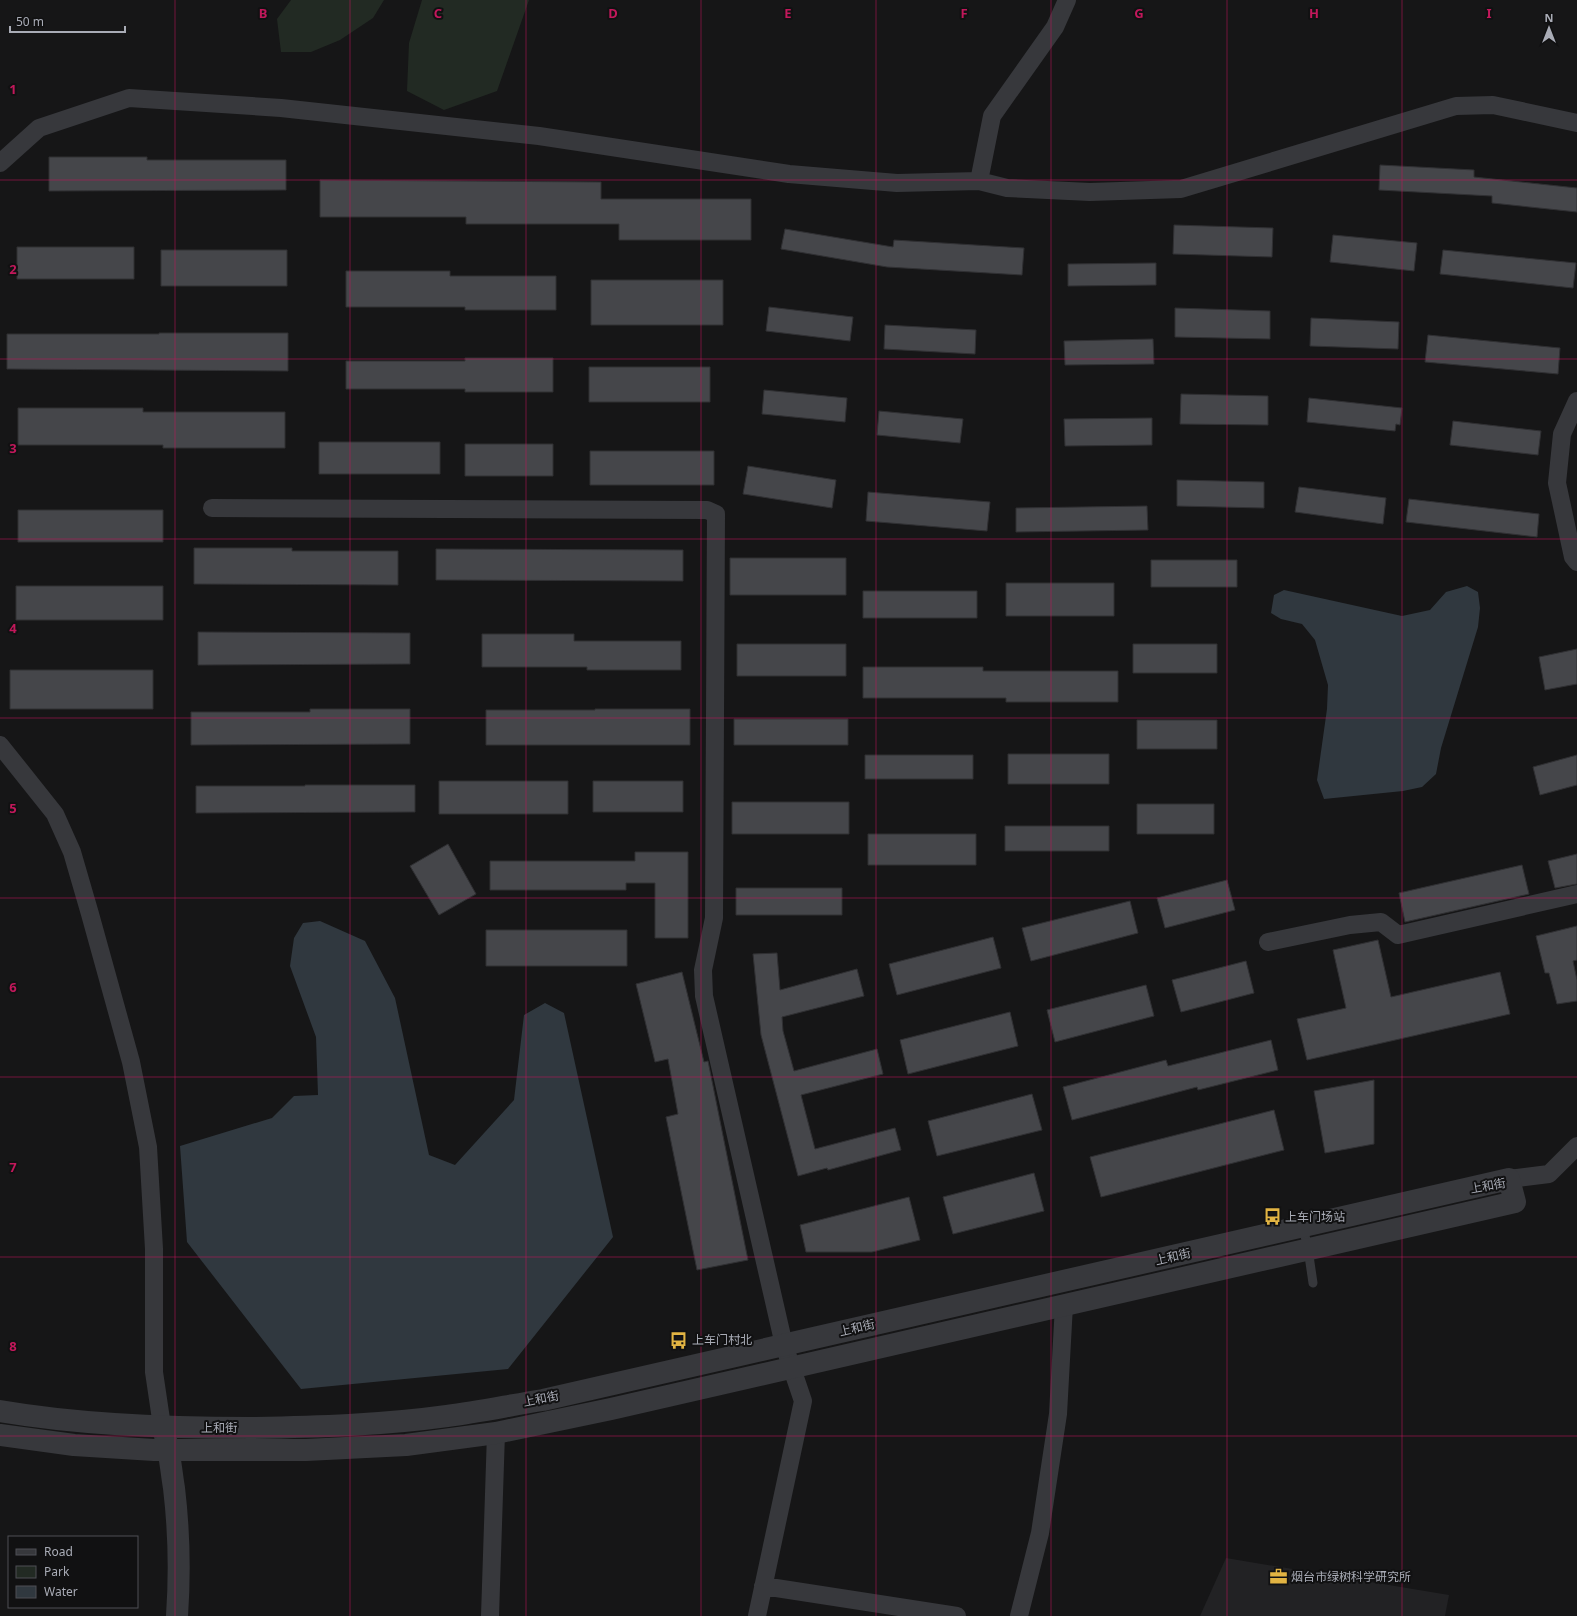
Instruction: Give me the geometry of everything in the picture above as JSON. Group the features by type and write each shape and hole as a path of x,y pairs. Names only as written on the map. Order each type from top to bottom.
{"street":[{"path":"979,181 992,116 1055,27 1067,0"},
{"path":"3,157 39,128 129,98 281,108 539,136 788,174 897,183 979,181 1007,188 1090,192 1181,189 1456,106 1493,105 1577,123"},
{"path":"1577,400 1562,434 1557,483 1573,557 1577,562"},
{"path":"212,508 707,510 716,514 714,918 703,970 704,996 784,1345 803,1401 757,1616"},
{"path":"0,745 54,814 72,852 131,1062 148,1147 154,1249 154,1372 162,1426 169,1450 178,1525 178,1596 176,1616"},
{"path":"1268,942 1350,925 1381,922 1398,935 1577,894"},
{"path":"1509,1179 1549,1174 1577,1146"},
{"name":"上和街","path":"0,1411 85,1422 192,1428 369,1425 447,1416 543,1400 1509,1179 1515,1202 611,1409 496,1433 406,1445 306,1450 169,1450 74,1445 0,1435"},
{"path":"1019,1616 1040,1532 1056,1422 1064,1305"},
{"path":"490,1616 496,1433"},
{"path":"763,1586 957,1616"}],"lane":[{"path":"1303,1227 1313,1284"}],"shaded area":[{"name":"烟台市绿树科学研究所","path":"1226,1558 1449,1595 1445,1616 1200,1616"}],"green space":[{"path":"291,0 384,0 373,18 340,40 311,52 281,52 277,19"},
{"path":"422,0 529,0 497,91 444,110 407,91 409,43"}],"water":[{"path":"1467,586 1478,592 1480,608 1478,627 1441,748 1436,774 1422,787 1403,791 1324,799 1317,780 1327,709 1328,685 1315,640 1302,624 1281,619 1271,613 1274,595 1284,590 1402,616 1430,610 1446,592"},
{"path":"320,921 365,941 395,998 429,1155 455,1165 514,1100 524,1015 545,1003 564,1013 613,1237 508,1369 301,1389 187,1242 180,1146 272,1118 294,1096 318,1095 316,1037 290,966 294,938 303,923"}],"building":[{"path":"49,157 147,157 147,160 286,160 286,190 49,191"},
{"path":"1380,165 1474,170 1474,177 1577,188 1577,212 1492,203 1492,196 1379,190"},
{"path":"320,180 601,182 601,199 751,199 751,240 619,240 619,224 466,224 466,217 320,217"},
{"path":"1174,225 1273,228 1272,257 1173,254"},
{"path":"785,229 893,247 894,240 1024,248 1022,275 887,267 781,249"},
{"path":"1333,235 1417,243 1414,271 1330,262"},
{"path":"17,247 134,247 134,279 17,279"},
{"path":"161,250 287,250 287,286 161,286"},
{"path":"1443,250 1576,263 1573,288 1440,274"},
{"path":"1156,263 1156,285 1068,286 1068,264"},
{"path":"346,271 450,271 450,276 556,276 556,310 465,310 465,307 346,307"},
{"path":"591,280 723,280 723,325 591,325"},
{"path":"769,307 853,317 850,341 766,331"},
{"path":"1175,308 1270,311 1270,339 1175,337"},
{"path":"1311,318 1399,322 1398,349 1310,346"},
{"path":"885,325 976,330 975,354 884,349"},
{"path":"288,333 288,371 7,369 7,334"},
{"path":"1428,335 1560,348 1558,374 1425,362"},
{"path":"1153,339 1154,364 1065,365 1064,341"},
{"path":"465,358 553,358 553,392 465,392 465,389 346,389 346,361 465,361"},
{"path":"589,367 710,367 710,402 589,402"},
{"path":"764,390 847,398 845,422 762,414"},
{"path":"1181,394 1268,396 1268,425 1180,424"},
{"path":"1309,398 1402,408 1400,425 1396,424 1395,431 1307,422"},
{"path":"18,408 143,408 143,412 285,412 285,448 163,448 163,445 18,445"},
{"path":"879,411 963,419 960,443 877,435"},
{"path":"1152,418 1152,445 1065,446 1064,419"},
{"path":"1453,421 1541,431 1538,455 1450,445"},
{"path":"319,442 440,442 440,474 319,474"},
{"path":"465,444 553,444 553,476 465,476"},
{"path":"590,451 714,451 714,485 590,485"},
{"path":"748,466 836,480 832,508 743,494"},
{"path":"1177,480 1264,482 1264,508 1177,506"},
{"path":"1299,487 1386,498 1383,524 1295,512"},
{"path":"868,492 990,502 987,531 866,521"},
{"path":"1409,499 1539,514 1537,537 1406,522"},
{"path":"1147,506 1148,530 1016,532 1016,508"},
{"path":"18,510 163,510 163,542 18,542"},
{"path":"194,548 292,548 292,551 398,551 398,585 194,584"},
{"path":"436,549 683,550 683,581 436,580"},
{"path":"730,558 846,558 846,595 730,595"},
{"path":"1151,560 1237,560 1237,587 1151,587"},
{"path":"1006,583 1114,583 1114,616 1006,616"},
{"path":"16,586 163,586 163,620 16,620"},
{"path":"863,591 977,591 977,618 863,618"},
{"path":"198,632 410,633 410,664 198,665"},
{"path":"482,634 574,634 574,641 681,641 681,670 587,670 587,667 482,667"},
{"path":"737,644 846,644 846,676 737,676"},
{"path":"1133,644 1217,644 1217,673 1133,673"},
{"path":"1577,649 1577,684 1545,690 1539,657"},
{"path":"863,667 983,667 983,671 1118,671 1118,702 1006,702 1006,698 863,698"},
{"path":"10,670 153,670 153,709 10,709"},
{"path":"310,709 410,709 410,744 191,745 191,712 310,712"},
{"path":"690,709 690,745 486,745 486,710"},
{"path":"734,719 848,719 848,745 734,745"},
{"path":"1137,720 1217,720 1217,749 1137,749"},
{"path":"1008,754 1109,754 1109,784 1008,784"},
{"path":"865,755 973,755 973,779 865,779"},
{"path":"1577,755 1577,785 1540,795 1533,767"},
{"path":"439,781 568,781 568,814 439,814"},
{"path":"593,781 683,781 683,812 593,812"},
{"path":"415,785 415,812 196,813 196,786"},
{"path":"732,802 849,802 849,834 732,834"},
{"path":"1137,804 1214,804 1214,834 1137,834"},
{"path":"1005,826 1109,826 1109,851 1005,851"},
{"path":"868,834 976,834 976,865 868,865"},
{"path":"448,844 476,894 439,915 410,866"},
{"path":"635,852 688,852 688,938 655,938 655,883 626,883 626,890 490,890 490,861 635,861"},
{"path":"1577,854 1577,884 1555,888 1548,861"},
{"path":"1522,865 1529,894 1405,922 1399,893"},
{"path":"1227,880 1235,910 1165,928 1157,898"},
{"path":"736,888 842,888 842,915 736,915"},
{"path":"1130,901 1138,933 1031,961 1022,928"},
{"path":"1577,926 1577,960 1573,961 1577,980 1577,1001 1557,1004 1549,973 1545,973 1536,936"},
{"path":"486,930 627,930 627,966 486,966"},
{"path":"993,937 1001,968 897,995 889,964"},
{"path":"1378,940 1391,997 1500,972 1510,1014 1307,1060 1297,1019 1346,1008 1333,950"},
{"path":"777,953 780,990 857,969 864,996 782,1017 783,1031 794,1071 877,1049 883,1074 801,1095 815,1149 895,1128 901,1150 828,1170 827,1168 798,1176 761,1035 753,954"},
{"path":"1246,961 1254,993 1181,1012 1172,980"},
{"path":"682,972 704,1062 708,1061 748,1260 697,1270 666,1117 678,1114 668,1059 655,1062 636,984"},
{"path":"1146,985 1154,1016 1055,1042 1047,1010"},
{"path":"1010,1012 1018,1046 908,1074 900,1040"},
{"path":"1271,1040 1278,1070 1198,1090 1197,1087 1072,1120 1063,1087 1166,1060 1168,1066"},
{"path":"1374,1080 1374,1144 1325,1153 1314,1091"},
{"path":"1032,1094 1042,1130 937,1156 928,1121"},
{"path":"1274,1110 1284,1150 1101,1197 1090,1157"},
{"path":"1034,1173 1044,1211 953,1234 943,1197"},
{"path":"909,1197 920,1240 872,1252 806,1252 800,1225"}],"place":[{"name":"上车门场站","path":"1272,1217"},
{"name":"上车门村北","path":"679,1340"},
{"name":"烟台市绿树科学研究所","path":"1278,1577"}]}
